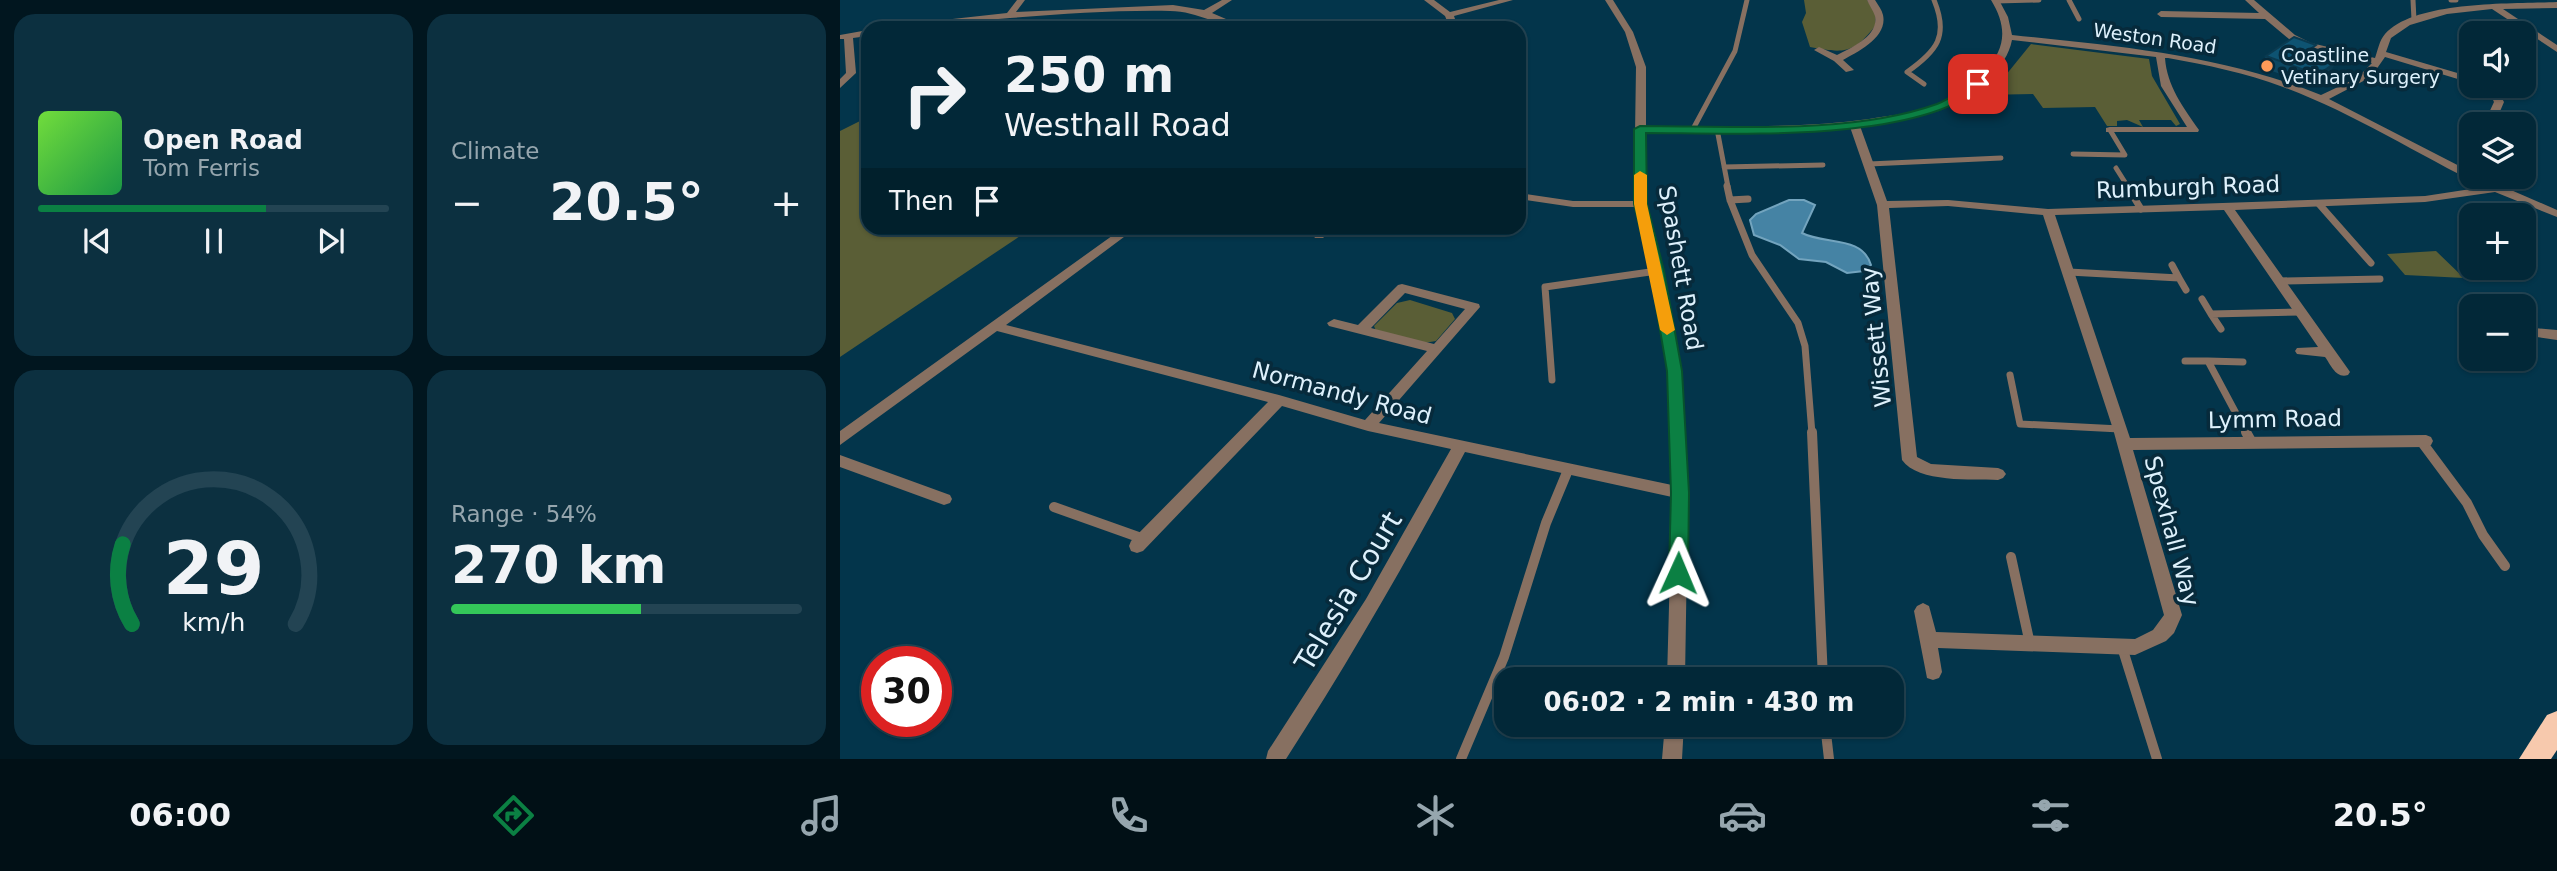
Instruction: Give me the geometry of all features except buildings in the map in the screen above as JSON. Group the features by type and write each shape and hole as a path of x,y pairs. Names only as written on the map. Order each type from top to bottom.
{"highway":[{"path":"2534,759 2557,725"}],"street":[{"path":"1010,15 1021,0"},
{"path":"1205,13 1228,0"},
{"path":"1428,0 1449,15 1451,21"},
{"path":"1449,15 1509,0"},
{"path":"1837,59 1856,49 1878,27 1880,17 1871,0"},
{"path":"2249,0 2292,37 2308,44 2459,77"},
{"path":"1640,129 1797,129 1900,117 1943,106 1978,84 2003,58 2009,37 2005,15 1995,1"},
{"name":"Spashett Road","path":"1615,2 1641,67 1640,204 1657,271 1675,371 1680,493 1676,667"},
{"path":"2322,99 2369,76 2380,58 2383,42 2392,32 2423,16 2494,7 2557,5"},
{"path":"2494,7 2557,49"},
{"path":"958,21 1010,15 1149,8 1173,8 1205,13 1225,21"},
{"path":"2161,14 2266,16"},
{"path":"840,85 851,73 844,37"},
{"name":"Weston Road","path":"2009,37 2197,59 2258,75 2322,99 2459,171"},
{"path":"1819,50 1837,59 1849,71"},
{"path":"2110,130 2194,130 2166,89 2160,72 2161,54"},
{"name":"Wissett Way","path":"1854,124 1883,205 1910,460 1928,470 1998,474"},
{"name":"Weston Road","path":"2494,189 2557,214"},
{"name":"Rumburgh Road","path":"1883,205 1948,203 2048,212 2425,199 2494,189"},
{"path":"1526,197 1573,204 1640,204"},
{"path":"2227,206 2343,372"},
{"name":"Spexhall Way","path":"1928,640 2136,647 2159,638 2169,628 2173,615 2122,437 2048,212"},
{"path":"840,439 1120,235"},
{"path":"1361,330 1402,288 1474,307 1368,426"},
{"path":"1334,323 1436,349"},
{"name":"Normandy Road","path":"995,326 1368,426 1680,493"},
{"path":"2536,332 2557,335"},
{"path":"2302,352 2329,352"},
{"path":"1141,542 1279,400"},
{"name":"Lymm Road","path":"2122,437 2251,441 2424,441"},
{"name":"Telesia Court","path":"1275,758 1329,678 1388,581 1460,447"},
{"path":"840,461 944,499"},
{"path":"1923,611 1933,672"},
{"path":"1672,759 1674,737"}],"lane":[{"path":"1693,129 1723,78 1738,41 1747,0"},
{"path":"1924,84 1907,72 1935,49 1940,36 1943,21 1934,0"},
{"path":"1995,1 2039,0"},
{"path":"2069,0 2079,19"},
{"path":"2413,0 2414,20"},
{"path":"1717,129 1730,200 1752,255 1798,323 1805,346 1814,458 1823,667"},
{"path":"2073,154 2125,155 2110,130"},
{"path":"1868,164 2001,158"},
{"path":"1809,165 1812,174"},
{"path":"1724,167 1823,165"},
{"path":"2116,168 2141,209"},
{"path":"1730,200 1748,199"},
{"path":"2319,204 2371,263"},
{"path":"2172,265 2186,290"},
{"path":"1552,380 1545,287 1657,271"},
{"path":"2068,272 2179,278"},
{"path":"2280,281 2380,279"},
{"path":"2202,299 2221,329"},
{"path":"2211,314 2301,312"},
{"path":"2185,361 2243,362"},
{"path":"2208,361 2251,441"},
{"path":"2010,375 2020,424 2122,437"},
{"path":"2424,441 2467,503 2483,536 2505,566"},
{"path":"1461,759 1504,657 1546,523 1568,470"},
{"path":"1054,507 1141,542"},
{"path":"2011,557 2030,644"},
{"path":"2122,646 2157,759"},
{"path":"1826,737 1829,759"}],"green space":[{"path":"1804,0 1867,0 1876,14 1875,26 1860,42 1846,50 1810,47 1802,22 1806,13"},
{"path":"2031,44 2149,59 2152,76 2180,124 2176,126 2171,120 2139,120 2143,127 2127,120 2117,121 2117,126 2107,126 2095,107 2043,108 2033,94 1982,95 2001,81"},
{"path":"861,120 861,235 1022,235 840,357 840,131"},
{"path":"2436,251 2459,273 2459,278 2405,275 2387,254"},
{"path":"1410,300 1452,313 1455,319 1436,341 1424,343 1376,331 1374,326 1397,303"}],"water":[{"path":"1789,200 1804,200 1815,205 1802,233 1860,249 1871,265 1864,271 1847,273 1826,262 1799,259 1780,245 1754,235 1750,220 1756,214"}],"slow traffic":[{"path":"1640,175 1640,204 1657,271 1667,330"}],"place":[{"name":"Coastline Vetinary Surgery","path":"2267,66"}],"route":[{"path":"1678,573 1680,493 1675,371 1657,271 1640,204 1640,129 1797,129 1854,124 1900,117 1943,106 1978,84"}]}
